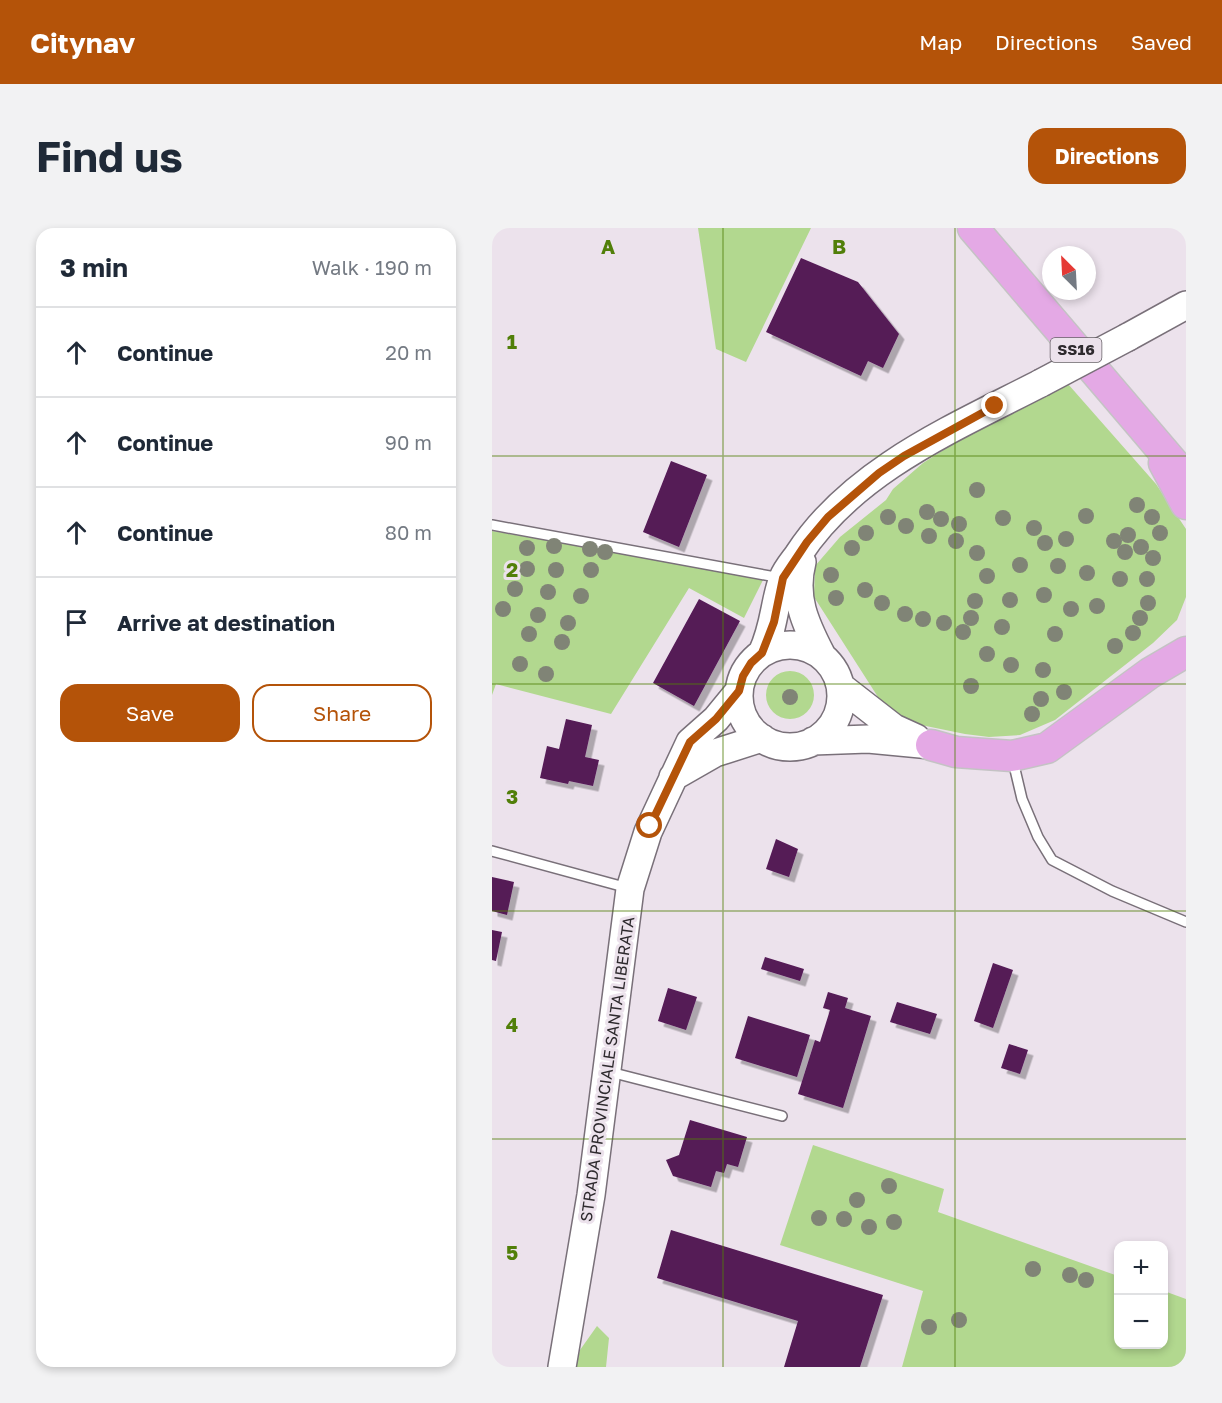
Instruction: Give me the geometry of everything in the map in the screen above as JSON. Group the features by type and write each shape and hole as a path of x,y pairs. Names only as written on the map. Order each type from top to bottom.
{"main road":[{"name":"SS16","path":"973,228 1149,436 1185,483"},
{"path":"762,653 774,622 783,578 807,542 852,494 904,456 1186,305"},
{"path":"807,542 797,588 804,621 821,654 830,663 840,686 841,702 836,718 827,732 813,741"},
{"path":"1150,673 1186,631"},
{"path":"821,654 807,647 792,644 776,646 762,653 751,663 743,676 739,691 744,718 762,738 787,747 813,741 868,739 931,745"},
{"path":"840,686 894,728 931,745 956,752 1012,756 1035,752 1056,743 1150,673 1186,652"},
{"name":"STRADA PROVINCIALE SANTA LIBERATA","path":"562,1367 591,1195 630,889 641,850 690,742 716,719 739,691"},
{"path":"673,777 715,753 762,738"}],"lane":[{"path":"492,525 783,578"},
{"path":"1012,756 1022,799 1038,837 1052,860 1112,891 1186,922"},
{"path":"492,851 630,889"},
{"path":"608,1071 782,1116"}],"green space":[{"path":"698,228 811,228 746,362 716,349"},
{"path":"1068,384 1156,484 1186,529 1186,597 1177,620 1153,643 1055,720 1020,735 989,737 965,734 921,725 885,708 814,597 815,566 840,537 886,500 893,489 923,463 967,435"},
{"path":"492,531 764,578 744,618 689,588 611,714 496,684 492,695"},
{"path":"785,671 795,671 810,681 814,695 810,709 804,715 795,719 785,719 770,709 766,700 766,690 776,675"},
{"path":"813,1145 944,1189 938,1212 1114,1275 1114,1349 1168,1349 1168,1292 1186,1299 1186,1367 902,1367 923,1291 780,1245"},
{"path":"597,1326 609,1338 606,1367 576,1367 580,1350"}],"building":[{"path":"801,258 858,282 899,334 883,368 868,361 861,376 766,332"},
{"path":"671,461 707,475 679,547 643,532"},
{"path":"699,599 740,621 694,706 653,683"},
{"path":"566,719 592,725 585,757 599,760 593,786 540,778 547,746 559,749"},
{"path":"776,839 798,849 789,877 766,869"},
{"path":"492,877 514,882 507,915 492,911"},
{"path":"492,930 502,932 496,961 492,960"},
{"path":"765,957 804,969 800,981 761,969"},
{"path":"993,963 1013,970 993,1028 974,1021"},
{"path":"668,988 697,997 686,1030 658,1021"},
{"path":"828,992 848,998 845,1008 871,1016 843,1108 798,1094 815,1040 820,1042 830,1010 823,1008"},
{"path":"897,1002 937,1014 930,1034 890,1022"},
{"path":"748,1016 810,1035 797,1077 735,1058"},
{"path":"1009,1044 1028,1050 1020,1074 1001,1068"},
{"path":"690,1120 747,1137 738,1167 727,1164 724,1173 716,1171 711,1187 673,1176 666,1160 679,1155"},
{"path":"671,1230 883,1295 860,1367 784,1367 798,1321 657,1278"}],"route":[{"path":"650,826 690,742 716,719 739,691 743,676 751,663 762,653 774,622 783,578 807,542 828,517 879,473 904,456 995,406"}]}
